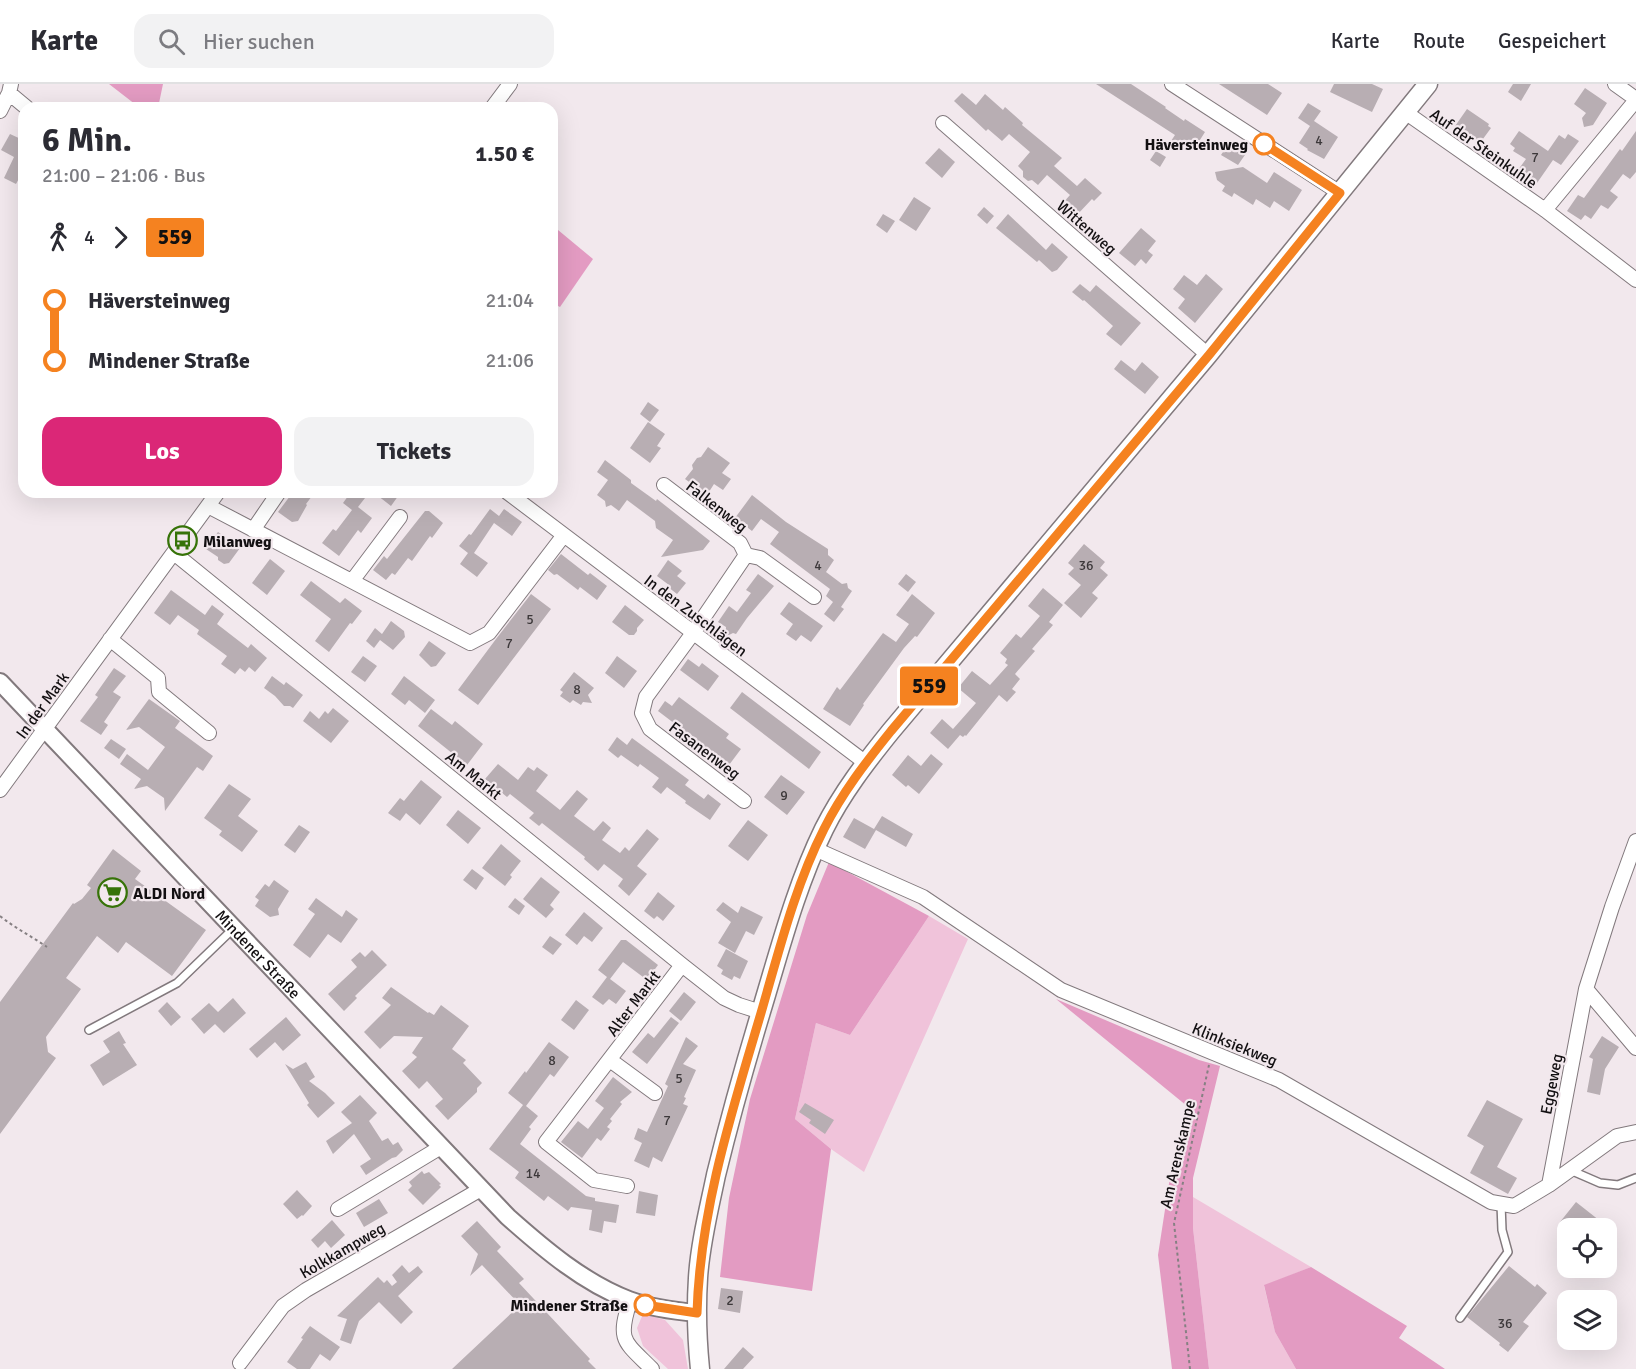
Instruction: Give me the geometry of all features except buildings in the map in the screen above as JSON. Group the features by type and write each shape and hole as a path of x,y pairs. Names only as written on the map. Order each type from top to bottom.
{"main road":[{"path":"700,1369 697,1313 700,1258 729,1119 783,936 815,849 838,804 891,731 1209,355 1428,84"}],"street":[{"path":"496,102 510,84"},
{"path":"1172,84 1340,193"},
{"name":"Auf der Steinkuhle","path":"1545,210 1636,99 1615,84"},
{"path":"0,111 10,88 22,102"},
{"name":"Auf der Steinkuhle","path":"1405,112 1545,210 1636,280"},
{"name":"Wittenweg","path":"943,123 1209,355"},
{"name":"Falkenweg","path":"664,485 740,543 746,555"},
{"name":"In der Mark","path":"0,790 214,498"},
{"path":"253,530 275,498"},
{"name":"In den Zuschlägen","path":"515,498 866,763"},
{"path":"208,506 470,643 489,633 564,534"},
{"path":"352,581 400,517"},
{"name":"Am Markt","path":"174,553 724,998 761,1012"},
{"name":"Falkenweg","path":"746,555 760,558 814,597"},
{"name":"Falkenweg","path":"693,633 746,555"},
{"name":"Fasanenweg","path":"693,633 646,697 642,713 650,729 744,801"},
{"path":"110,639 158,678 159,692 209,733"},
{"name":"Mindener Straße","path":"0,682 508,1217 538,1243 594,1282 630,1300 651,1307 697,1313"},
{"name":"Eggeweg","path":"1549,1185 1586,989 1636,841"},
{"name":"Klinksiekweg","path":"815,849 923,897 1060,990 1279,1080 1491,1202 1501,1204"},
{"name":"Alter Markt","path":"627,1186 594,1180 546,1142 682,965"},
{"path":"1586,989 1636,1048"},
{"name":"Alter Markt","path":"610,1060 655,1093"},
{"path":"1501,1204 1514,1206 1549,1185 1617,1136 1636,1132"},
{"path":"338,1209 441,1147"},
{"name":"Kolkkampweg","path":"240,1363 283,1306 306,1290 481,1189"},
{"path":"630,1300 623,1323 626,1343 652,1369"}],"lane":[{"path":"89,1030 177,982 234,928"},
{"path":"1570,1170 1600,1183 1618,1185 1636,1178"},
{"path":"1460,1318 1508,1252 1502,1230 1501,1204"}],"path":[{"path":"0,916 47,947"},
{"name":"Am Arenskampe","path":"1190,1369 1174,1223 1212,1052"}],"shaded area":[{"path":"109,84 163,84 159,102 132,102"},
{"path":"558,230 593,259 560,307 558,306"},
{"path":"829,862 929,916 850,1035 816,1023 795,1119 831,1149 812,1291 720,1277 729,1198 750,1099 807,915"},
{"path":"929,916 968,939 864,1172 831,1149 795,1119 816,1023 850,1035"},
{"path":"1056,999 1199,1060 1220,1066 1193,1178 1193,1228 1209,1369 1172,1369 1158,1255 1170,1177 1187,1106"},
{"path":"1193,1197 1311,1267 1264,1286 1275,1332 1296,1369 1209,1369 1193,1228"},
{"path":"1311,1267 1407,1326 1399,1338 1445,1369 1296,1369 1275,1332 1264,1285"},
{"path":"643,1314 665,1320 683,1340 688,1369 668,1369 643,1346 637,1328"}],"bus line":[{"name":"559","path":"645,1305 697,1313 698,1276 703,1239 729,1119 783,936 815,849 838,804 891,731 1209,355 1340,193 1264,144"}],"place":[{"name":"Häversteinweg","path":"1264,144"},
{"name":"Milanweg","path":"182,541"},
{"name":"ALDI Nord","path":"112,893"},
{"name":"Mindener Straße","path":"645,1305"}]}
